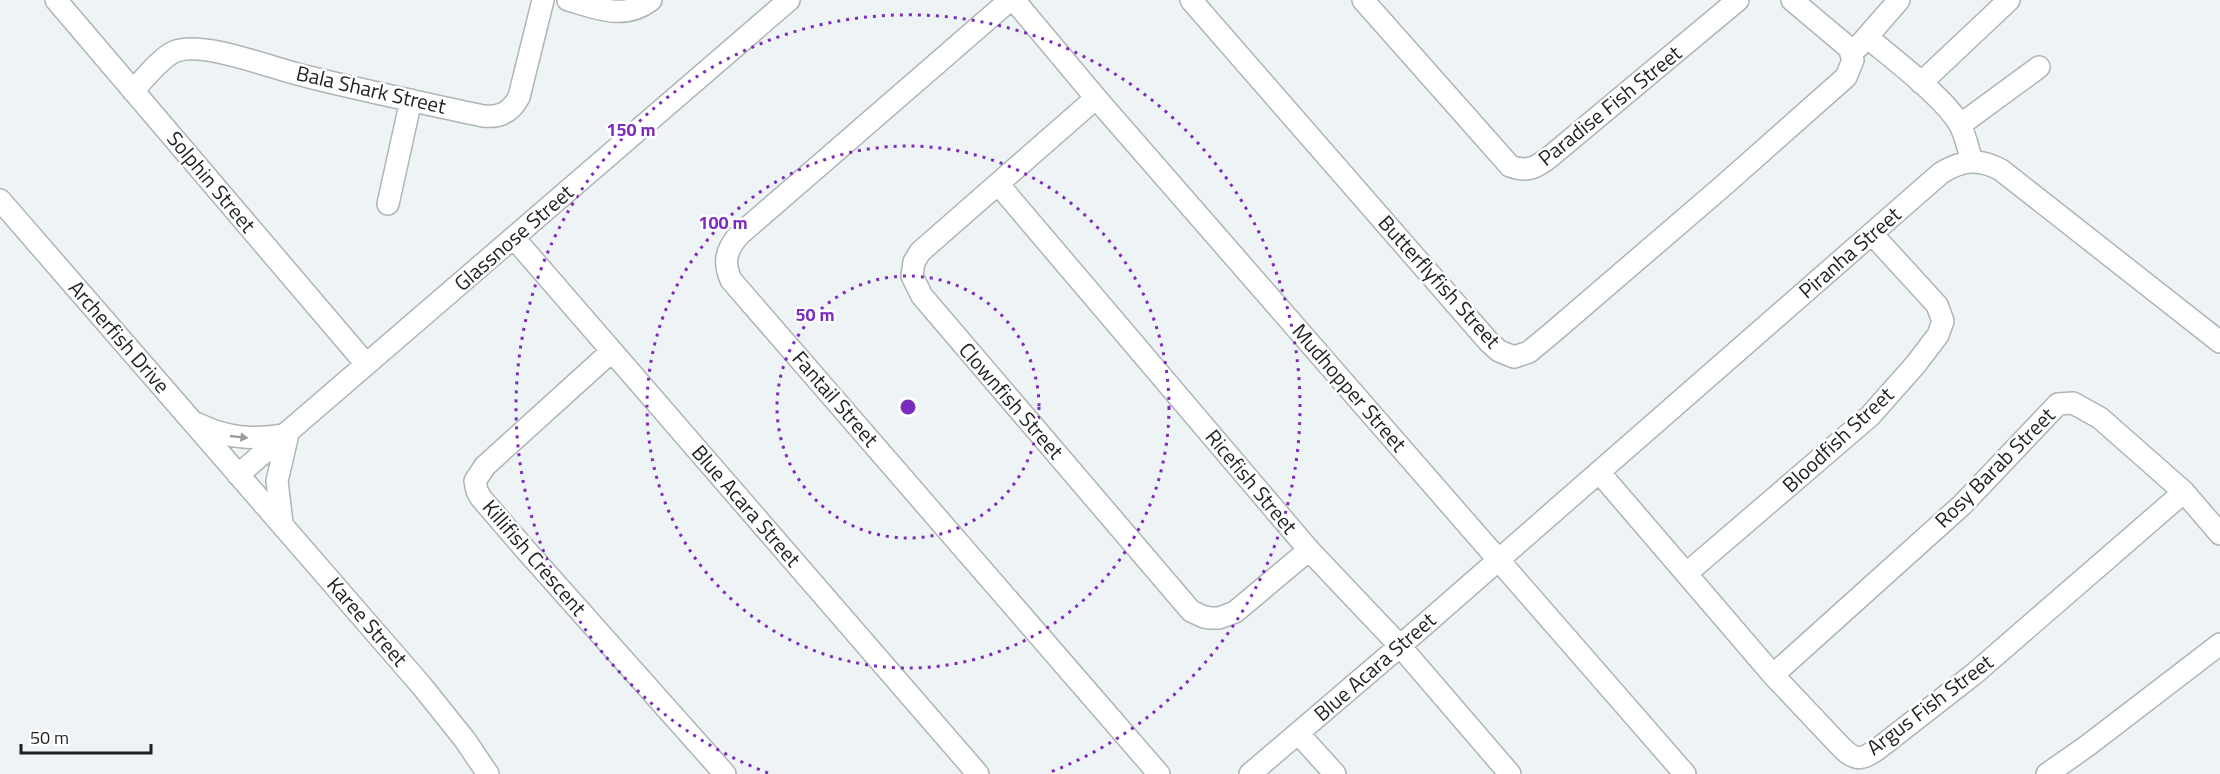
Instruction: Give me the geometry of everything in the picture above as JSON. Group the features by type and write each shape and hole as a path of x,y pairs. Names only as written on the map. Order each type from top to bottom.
{"street":[{"name":"Solphin Street","path":"56,0 366,364"},
{"name":"Bala Shark Street","path":"133,91 171,53 192,49 245,59 302,76 492,117 506,113 519,97 543,0"},
{"path":"567,0 604,10 623,12 639,9 651,0"},
{"name":"Glassnose Street","path":"238,475 789,0"},
{"name":"Mudhopper Street","path":"1012,0 1685,774"},
{"name":"Fantail Street","path":"1012,0 739,236 725,259 727,270 731,280 1159,774"},
{"name":"Butterflyfish Street","path":"1191,0 1489,342 1499,351 1514,357 1529,352 1839,84 1867,37 1899,0"},
{"name":"Paradise Fish Street","path":"1363,0 1510,166 1525,170 1533,169 1551,156 1738,0"},
{"path":"1792,0 1849,48 1852,60"},
{"path":"1921,83 2009,0"},
{"path":"1867,37 1921,83 1953,116 1960,125 1972,161 1985,163 2001,170 2220,342"},
{"path":"1960,125 2039,67"},
{"name":"Clownfish Street","path":"1096,98 920,252 913,267 913,281 922,296 964,347 1186,605 1198,615 1219,618 1235,612 1309,550"},
{"path":"388,204 411,100"},
{"name":"Piranha Street","path":"1499,558 1941,173 1961,162 1972,161"},
{"name":"Ricefish Street","path":"998,184 1309,550 1400,646 1510,774"},
{"name":"Archerfish Drive","path":"0,200 238,475"},
{"name":"Bloodfish Street","path":"1687,573 1870,416 1938,335 1943,321 1936,305 1872,234"},
{"name":"Blue Acara Street","path":"514,238 978,774"},
{"name":"Killifish Crescent","path":"612,351 485,466 477,476 476,486 482,498 524,548 725,774"},
{"name":"Rosy Barab Street","path":"1773,675 1962,505 2058,404 2073,403 2100,418 2184,492 2220,534"},
{"path":"193,422 212,431 239,438 288,434 277,481 282,523"},
{"name":"Argus Fish Street","path":"1599,472 1773,675 1850,755 1857,758 1866,757 1974,674 2184,492"},
{"name":"Karee Street","path":"238,475 421,685 465,740 488,774"},
{"name":"Blue Acara Street","path":"1250,774 1499,558"},
{"path":"2047,774 2220,644"},
{"path":"1298,733 1335,774"}]}
